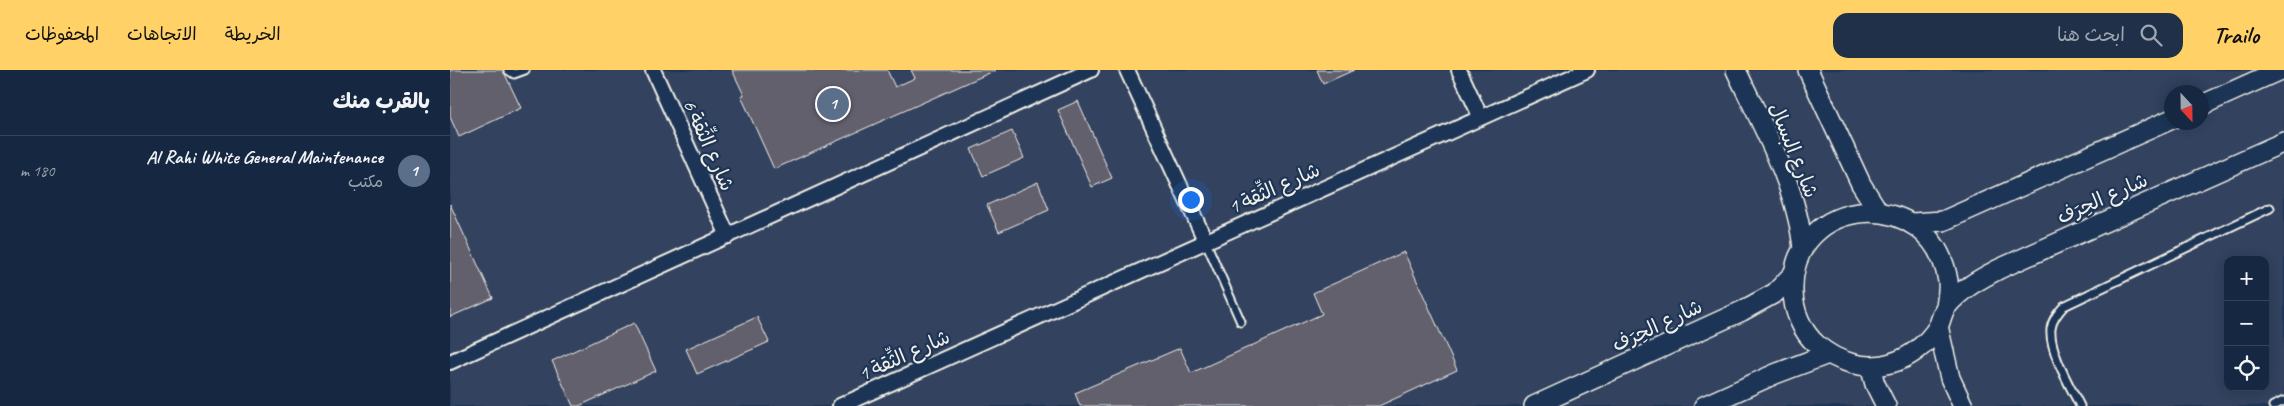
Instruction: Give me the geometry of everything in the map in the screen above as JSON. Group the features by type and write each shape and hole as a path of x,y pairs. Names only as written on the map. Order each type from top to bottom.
{"street":[{"name":"شارع الثِّقة 6","path":"653,70 728,236"},
{"path":"450,362 1091,70"},
{"path":"1127,70 1205,240"},
{"path":"1459,70 1481,118"},
{"name":"شارع الثِّقة 1","path":"840,406 1205,240 1587,70"},
{"name":"شارع البسال","path":"1736,70 1783,175 1797,217 1803,249"},
{"path":"1808,70 1861,184 1878,211"},
{"path":"2209,102 2280,70"},
{"path":"1912,223 1943,221 2164,123"},
{"name":"شارع الحِرَف","path":"1946,307 1969,285 1999,269 2284,142"},
{"path":"1860,211 1878,211 1896,215 1912,223 1930,238 1943,260 1948,283 1946,307 1938,326 1926,343 1909,356 1890,364 1855,365 1828,354 1811,339 1799,320 1793,298 1792,275 1803,249 1814,235 1827,224 1843,216 1860,211"},
{"name":"شارع الحِرَف","path":"1534,406 1742,311 1774,293 1792,275"},
{"path":"1938,326 1950,378 1963,406"},
{"path":"1704,406 1775,374 1828,354"},
{"path":"1870,366 1875,384 1886,406"}],"lane":[{"path":"508,70 514,74 525,70"},
{"path":"2080,406 2051,341 2051,328 2056,316 2064,306 2270,208"},
{"path":"1205,240 1241,322"},
{"path":"2273,406 2284,401"}],"shaded area":[{"path":"450,70 2284,70 2284,406 450,406"}],"building":[{"path":"450,70 503,70 521,108 459,137 450,117"},
{"path":"732,70 887,70 895,87 915,78 911,70 996,70 774,169 741,96 744,95"},
{"path":"1317,70 1354,70 1323,84"},
{"path":"1078,101 1112,178 1092,187 1058,110"},
{"path":"1012,131 1024,158 983,176 971,149"},
{"path":"1038,182 1049,210 999,232 987,205"},
{"path":"450,204 493,298 450,317"},
{"path":"1404,252 1457,370 1379,406 1080,406 1075,393 1180,348 1191,373 1322,314 1313,293"},
{"path":"757,317 769,342 697,374 686,349"},
{"path":"634,323 656,371 579,406 573,406 552,361"}],"place":[{"name":"Al Rahi White General Maintenance","path":"833,104"}]}
